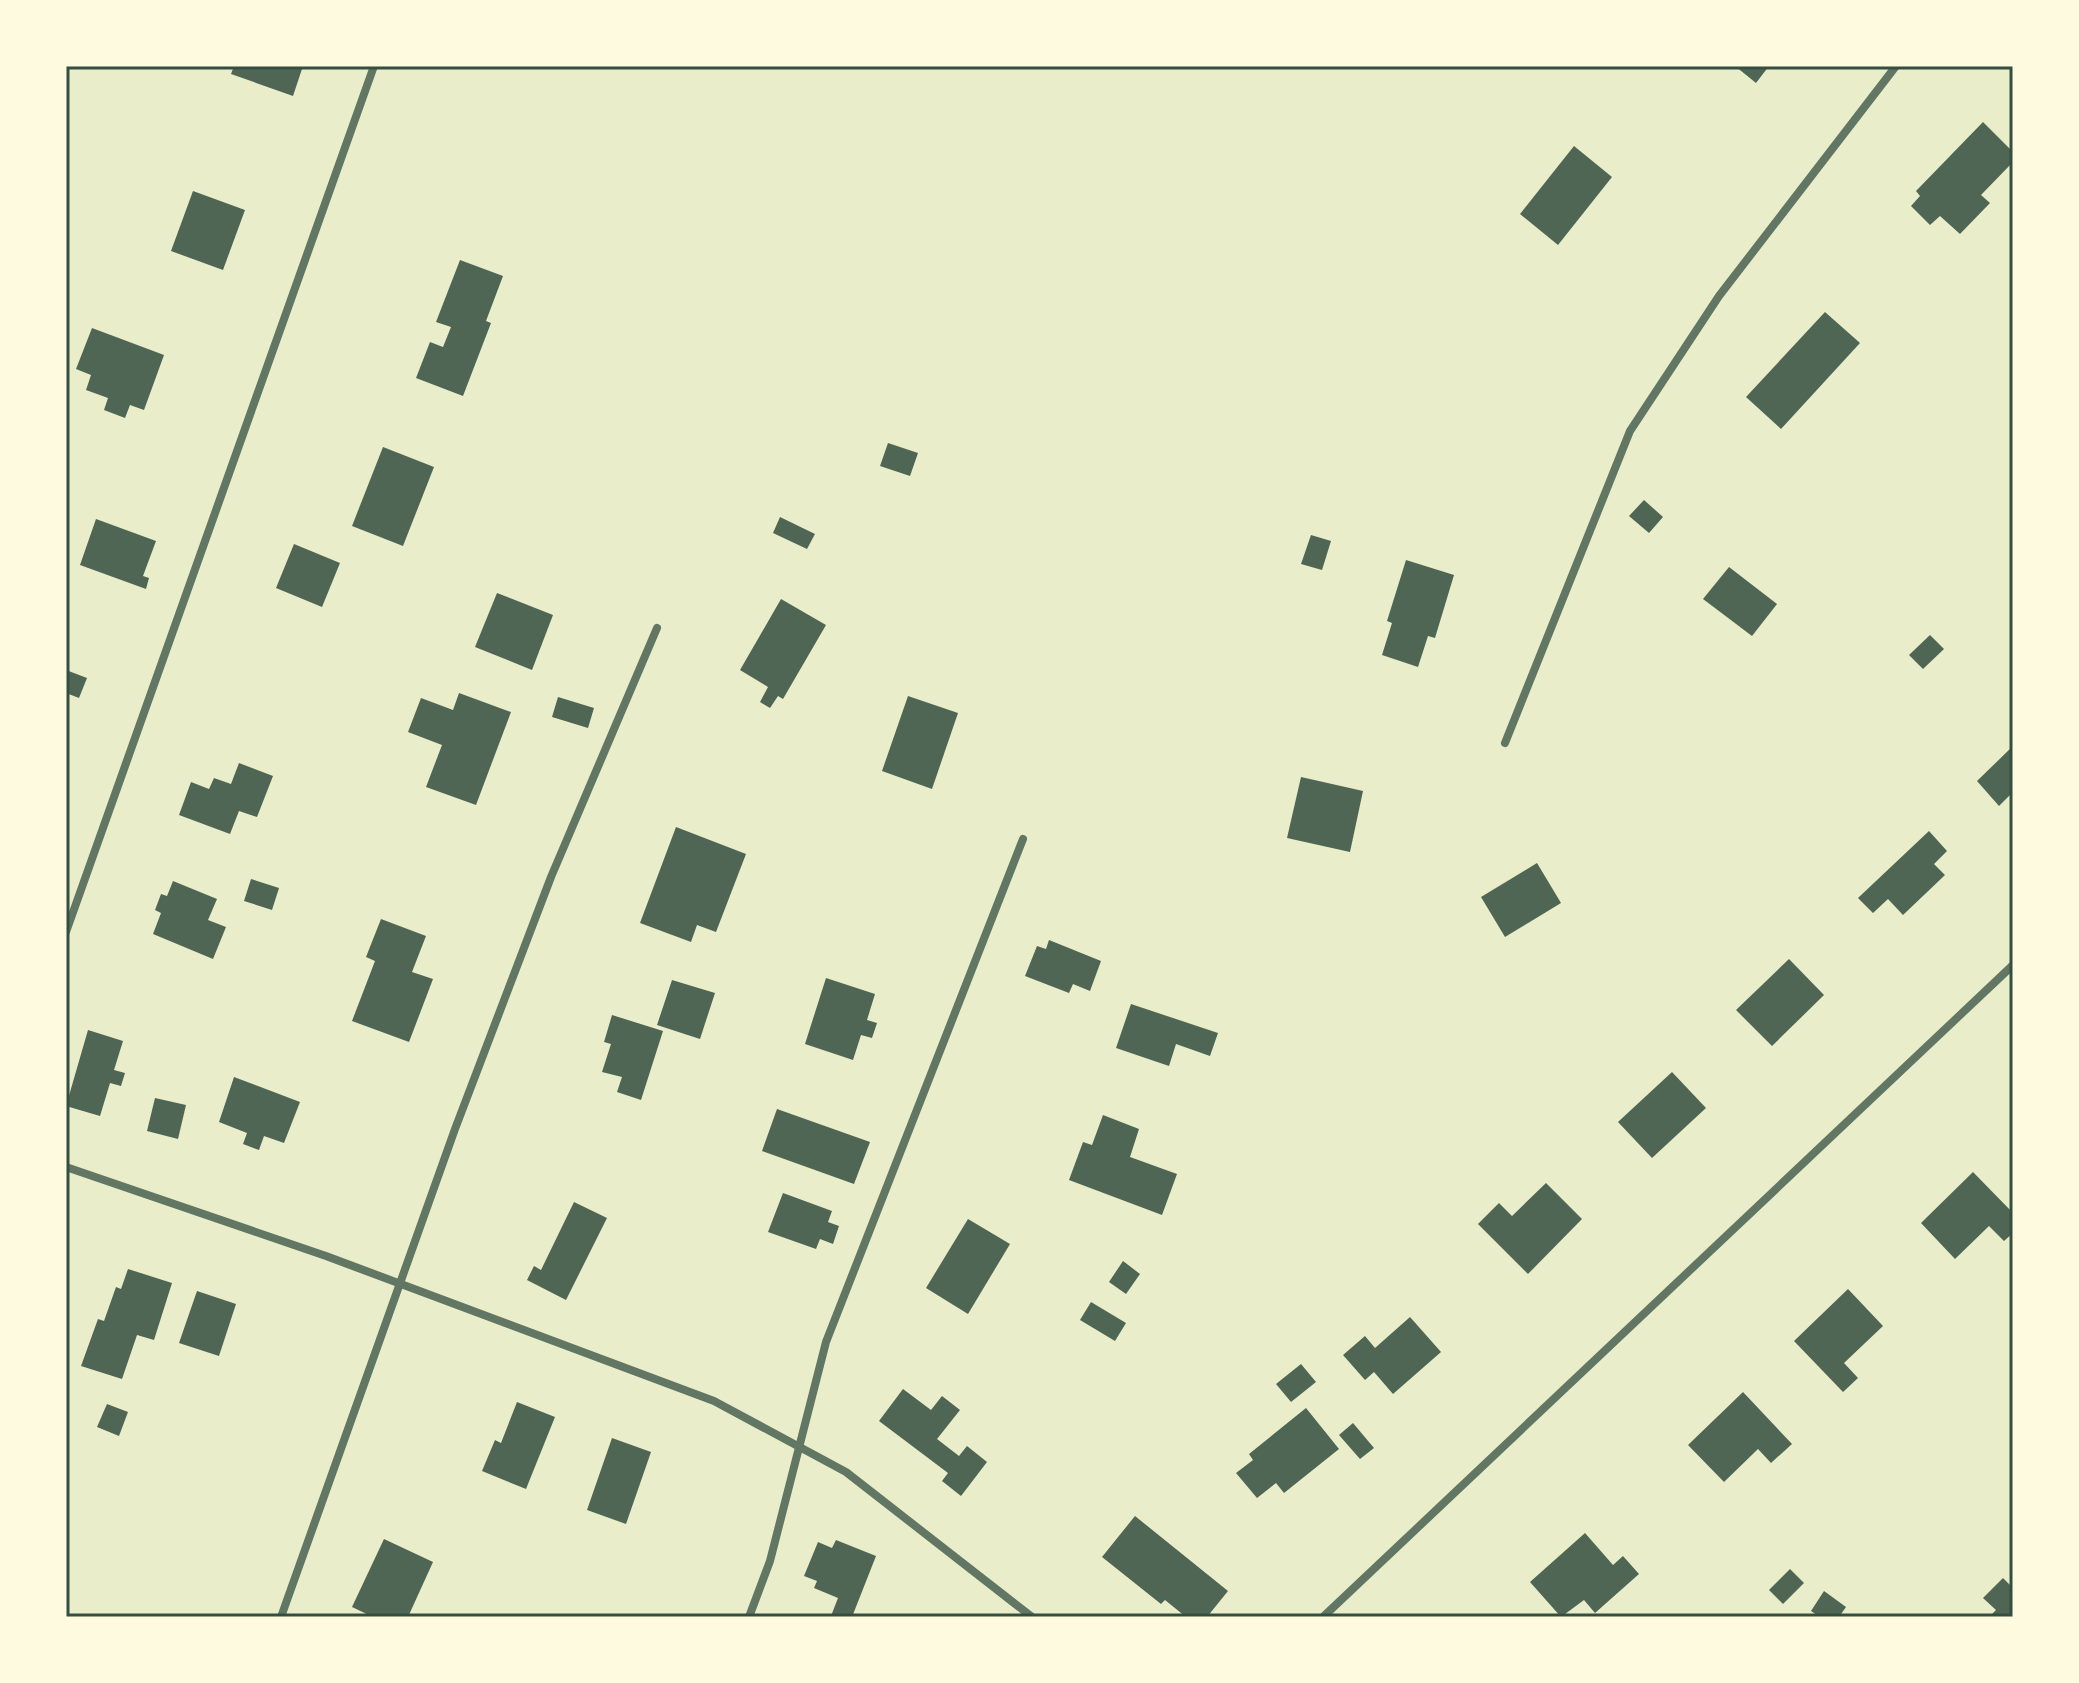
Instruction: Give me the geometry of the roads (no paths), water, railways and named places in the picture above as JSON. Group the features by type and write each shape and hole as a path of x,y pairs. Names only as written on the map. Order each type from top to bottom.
{"street":[{"path":"66,932 374,66"},
{"path":"1505,743 1630,431 1719,296 1896,66"},
{"path":"281,1617 455,1129 546,892 657,628"},
{"path":"749,1617 770,1561 826,1342 1023,839"},
{"path":"1323,1617 2013,965"},
{"path":"66,1167 400,1284 714,1401 801,1446 885,1500 1032,1617"}]}
